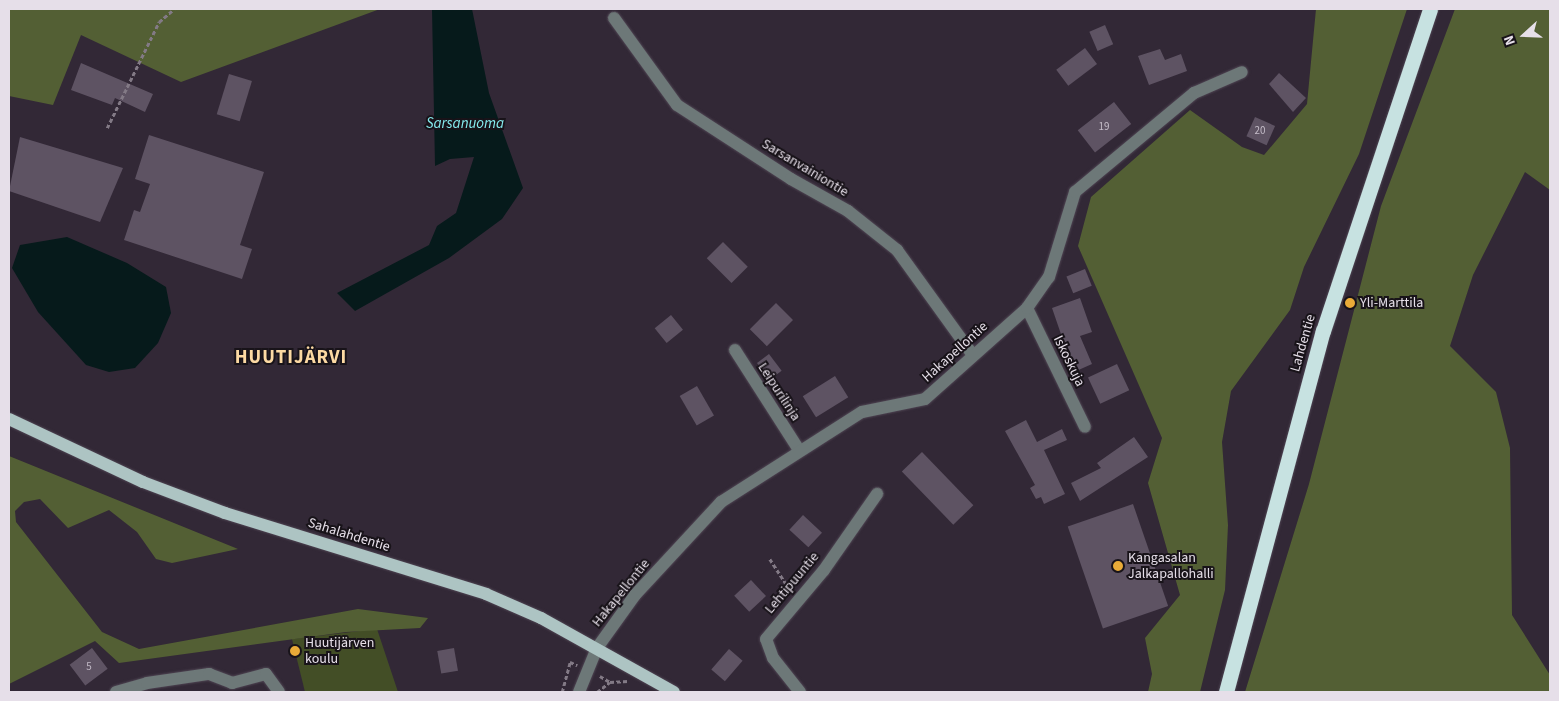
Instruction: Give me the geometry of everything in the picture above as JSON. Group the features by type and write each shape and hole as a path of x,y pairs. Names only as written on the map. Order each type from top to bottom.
{"highway":[{"name":"Lahdentie","path":"1227,692 1242,622 1323,331 1430,9"},
{"path":"1222,692 1242,622"}],"main road":[{"name":"Sahalahdentie","path":"9,419 143,482 225,513 486,594 597,648 637,669 674,692"}],"street":[{"name":"Sarsanvainiontie","path":"614,18 677,105 791,179 848,211 897,250 972,354"},
{"name":"Hakapellontie","path":"579,692 597,648 635,595 721,502 799,450 862,412 925,399 972,354 1027,308 1049,277 1075,192 1194,93 1242,72"},
{"name":"Iskoskuja","path":"1027,308 1085,427"},
{"name":"Leipurilinja","path":"735,350 799,450"},
{"name":"Lehtipuuntie","path":"800,692 773,658 766,638 824,570 877,494"},
{"path":"116,692 147,688 209,674 232,683 246,682 266,674 279,692"}],"path":[{"path":"107,128 159,22 174,9"},
{"path":"770,559 797,600"},
{"path":"596,692 614,680 627,683 637,669"}],"green space":[{"path":"9,9 380,9 181,82 81,35 53,105 9,96"},
{"path":"1316,9 1407,9 1359,154 1304,267 1290,310 1231,391 1222,442 1228,525 1225,590 1200,692 1148,692 1152,674 1145,638 1180,595 1148,483 1162,438 1078,246 1091,197 1190,110 1242,147 1264,155 1307,104"},
{"path":"1455,9 1550,9 1550,190 1525,172 1473,275 1450,346 1496,392 1510,448 1512,615 1550,675 1550,692 1245,692 1309,484 1381,206"},
{"path":"9,456 238,549 172,563 156,559 137,532 109,510 68,528 40,499 24,502 15,511 16,522 102,632 139,649 358,609 428,618 420,628 346,632 119,663 95,641 9,684"},
{"path":"377,629 398,692 305,692 292,639"}],"water":[{"name":"Sarsanuoma","path":"432,9 472,9 489,93 523,188 502,219 449,258 355,311 337,293 429,245 437,226 456,213 474,157 450,159 435,166"},
{"path":"67,237 127,263 166,287 171,313 158,343 135,368 109,372 86,365 38,312 12,268 20,245"}],"building":[{"path":"1105,25 1113,44 1098,51 1089,32"},
{"path":"1085,48 1097,64 1068,86 1056,70"},
{"path":"1160,49 1165,60 1181,54 1187,71 1149,85 1138,56"},
{"path":"81,63 153,94 145,112 115,98 112,105 71,90"},
{"path":"1279,73 1306,98 1293,112 1269,84"},
{"path":"229,74 252,81 240,121 217,114"},
{"path":"1114,102 1131,124 1095,152 1078,130"},
{"path":"1255,117 1275,126 1267,145 1246,136"},
{"path":"149,135 264,172 240,245 252,249 242,279 124,240 134,210 140,212 150,184 135,179"},
{"path":"20,137 123,168 100,222 9,191"},
{"path":"723,242 748,267 731,283 707,258"},
{"path":"1085,269 1092,286 1073,293 1066,276"},
{"path":"1080,298 1092,332 1080,336 1092,364 1074,372 1052,308"},
{"path":"776,303 793,320 767,346 750,329"},
{"path":"671,315 683,330 667,343 655,328"},
{"path":"769,354 782,371 770,380 757,363"},
{"path":"1117,364 1129,390 1100,404 1088,378"},
{"path":"835,376 848,397 816,417 803,396"},
{"path":"697,386 714,415 697,425 680,396"},
{"path":"1026,420 1037,442 1062,429 1067,440 1044,450 1065,494 1044,504 1041,497 1036,499 1030,488 1035,485 1005,431"},
{"path":"1134,437 1148,457 1080,501 1071,483 1101,468 1097,463"},
{"path":"922,452 973,505 953,525 902,471"},
{"name":"Kangasalan Jalkapallohalli","path":"1133,504 1168,606 1103,629 1068,526"},
{"path":"803,515 822,533 808,547 789,530"},
{"path":"751,580 766,596 749,612 734,596"},
{"path":"92,648 108,669 85,686 70,665"},
{"path":"454,648 458,671 441,674 437,651"},
{"path":"729,649 743,661 725,681 711,669"}],"place":[{"name":"Yli-Marttila","path":"1350,303"},
{"name":"Kangasalan Jalkapallohalli","path":"1118,566"},
{"name":"Huutijärven koulu","path":"295,651"}],"district":[{"name":"HUUTIJÄRVI","path":"291,358"}]}
